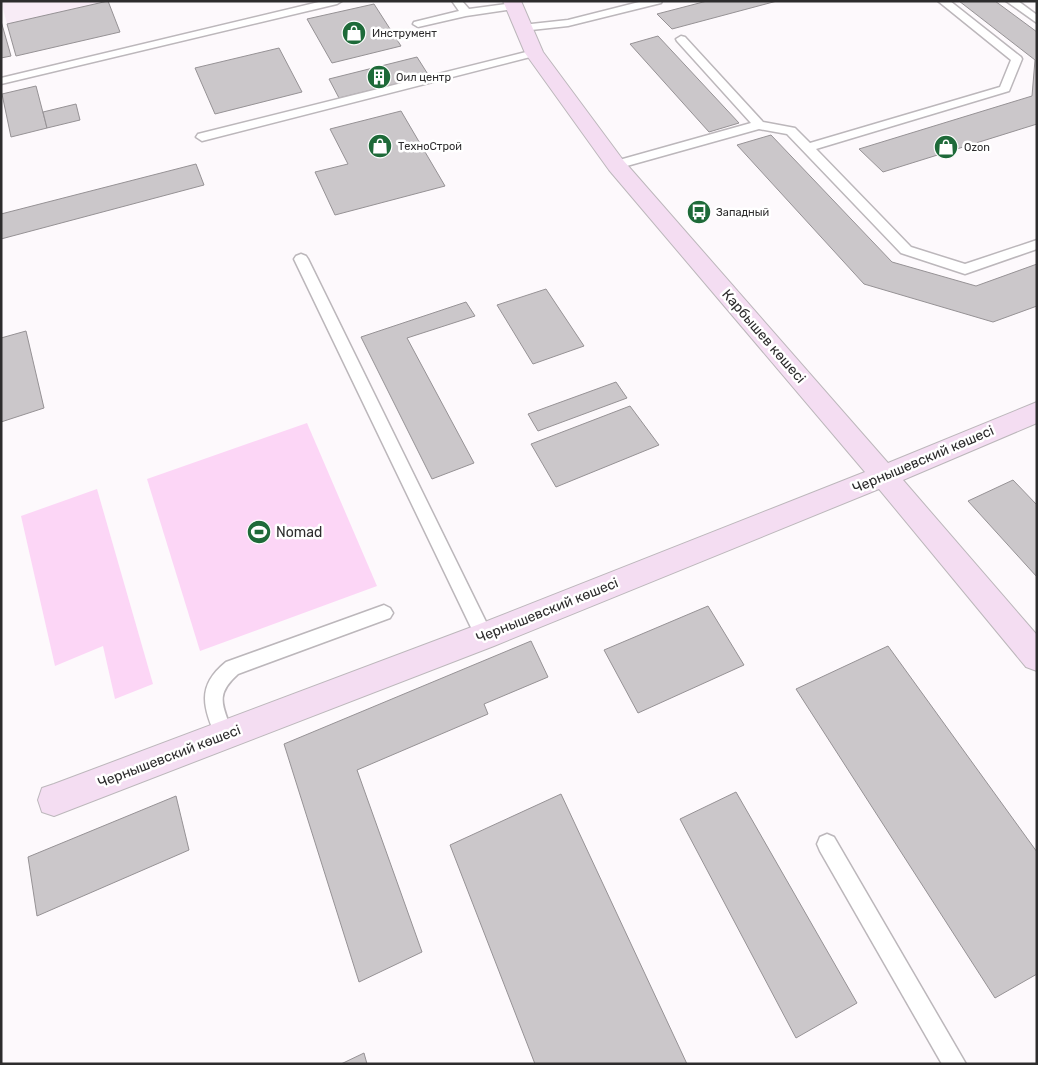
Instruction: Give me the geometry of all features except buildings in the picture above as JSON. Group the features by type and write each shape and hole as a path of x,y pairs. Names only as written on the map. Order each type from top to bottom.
{"main road":[{"name":"Карбышев көшесі","path":"516,12 534,53 616,165 1037,657"},
{"name":"Чернышевский көшесі","path":"54,800 484,636 884,476 1037,412"}],"lane":[{"path":"1,81 337,1"},
{"path":"457,1 466,13"},
{"path":"807,148 1005,89 1016,59 943,1"},
{"path":"1011,1 1037,20"},
{"path":"418,24 466,13 516,12 568,23 654,2"},
{"path":"681,39 759,124"},
{"path":"202,137 534,53"},
{"path":"616,165 759,124 791,131 906,250 965,269 1037,244"},
{"path":"301,259 484,636"},
{"path":"224,734 212,695 218,678 232,668 384,613"},
{"path":"828,844 955,1064"}],"shaded area":[{"path":"1,1 108,1 7,24"},
{"name":"Nomad","path":"307,423 377,586 200,651 147,479"},
{"path":"97,489 153,684 115,699 103,646 55,666 21,516"}],"place":[{"name":"Инструмент","path":"354,33"},
{"name":"Оил центр","path":"379,77"},
{"name":"ТехноСтрой","path":"380,146"},
{"name":"Ozon","path":"946,147"},
{"name":"Западный","path":"699,212"},
{"name":"Nomad","path":"259,532"}]}
